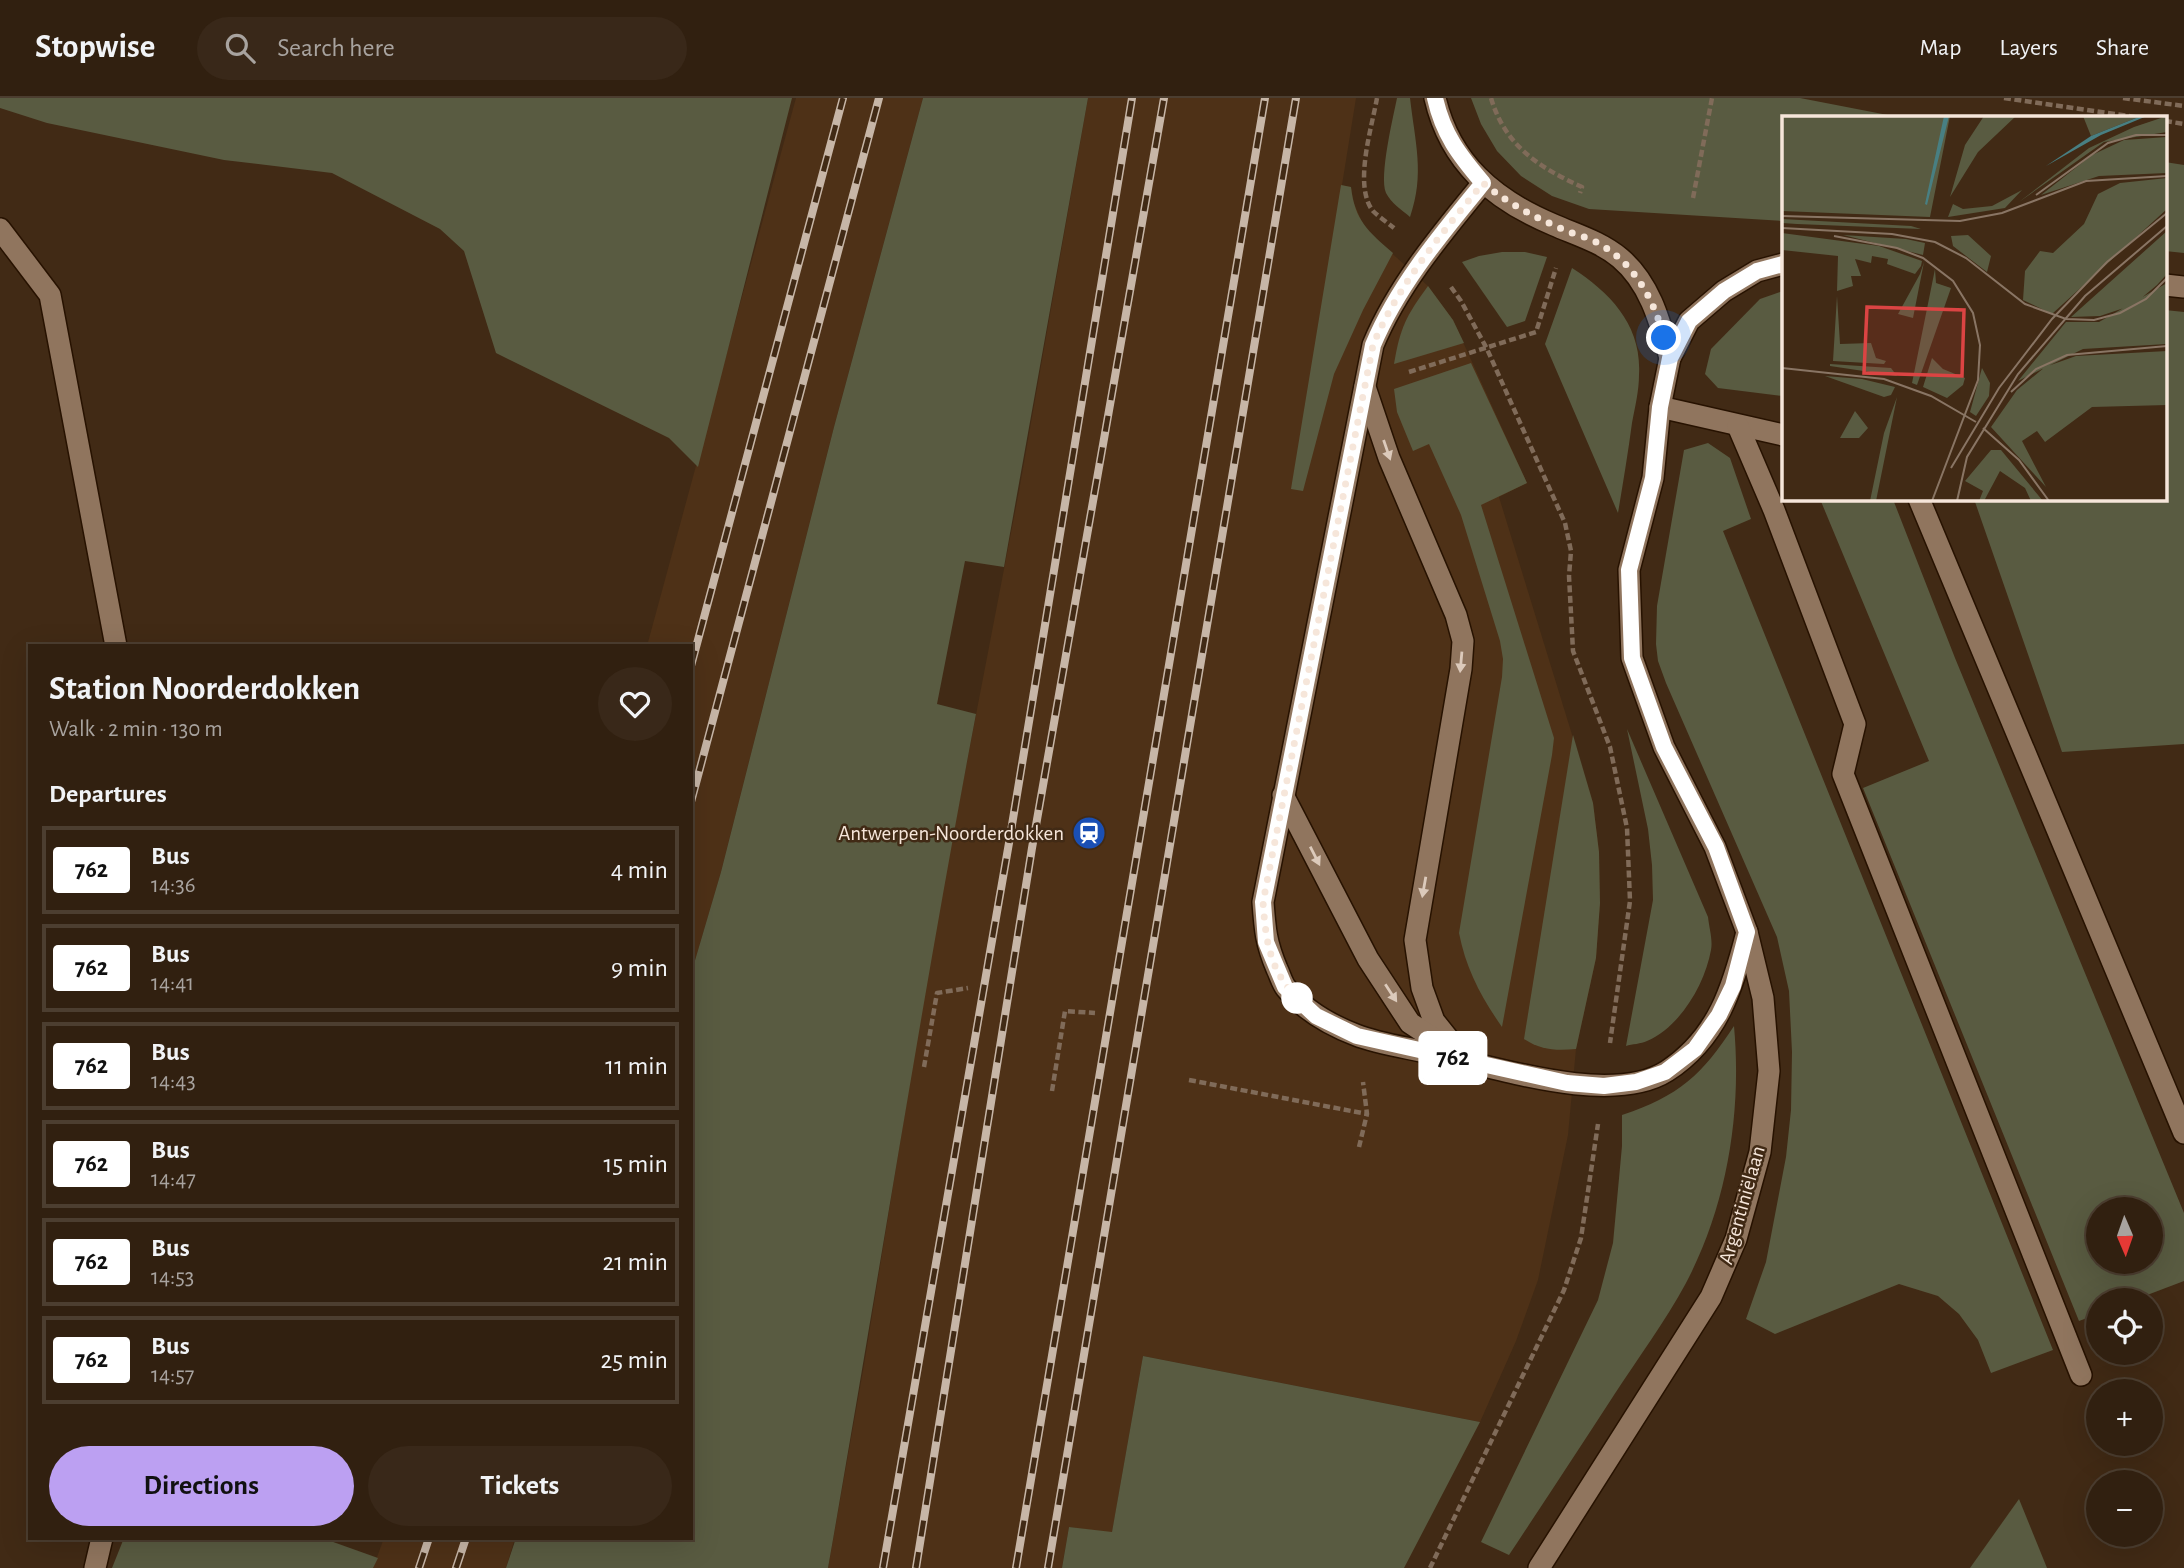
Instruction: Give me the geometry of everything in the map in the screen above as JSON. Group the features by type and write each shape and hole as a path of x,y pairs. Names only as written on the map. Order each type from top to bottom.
{"street":[{"name":"Argentiniëlaan","path":"1435,98 1441,123 1459,155 1483,183 1502,199 1532,216 1597,242 1622,260 1644,287 1659,319 1670,358"},
{"path":"1483,183 1426,256 1386,315 1373,345 1263,902 1266,942 1285,987 1316,1016 1357,1036 1567,1083 1604,1086 1636,1082 1665,1072 1695,1049 1719,1015 1733,986 1747,932"},
{"path":"0,229 50,295 116,644"},
{"name":"Argentiniëlaan","path":"1539,1568 1711,1297 1736,1239 1760,1152 1769,1071 1763,998 1747,932 1716,847 1664,747 1632,658 1629,570 1653,478 1660,407 1670,358 1689,321 1724,291 1757,271 1782,264"},
{"path":"2166,285 2184,287"},
{"path":"1365,385 1390,458 1456,615 1463,640 1461,669 1415,940 1422,988 1434,1021 1466,1061"},
{"path":"1660,407 1782,436"},
{"path":"1738,426 1774,510 1855,724 1843,774 2081,1374"},
{"path":"1919,500 2184,1133"},
{"path":"1283,795 1368,959 1410,1023 1466,1061"},
{"path":"95,1568 102,1540"}],"path":[{"path":"1377,98 1364,187 1372,210 1426,256 1461,301 1487,349 1565,523 1570,551 1573,651 1580,673"},
{"path":"1491,98 1508,133 1528,156 1549,172 1583,187"},
{"path":"1693,198 1712,98"},
{"path":"2004,98 2128,116"},
{"path":"2123,98 2184,106"},
{"path":"2166,121 2184,124"},
{"path":"1365,385 1526,337"},
{"path":"924,1067 937,993 968,988"},
{"path":"1052,1091 1065,1011 1095,1013"},
{"path":"1357,1036 1367,1114 1359,1147"},
{"path":"1189,1080 1367,1114"}],"shaded area":[{"path":"796,98 923,98 834,427 721,872 693,967 693,644 648,644"},
{"path":"1088,98 1356,98 1342,185 1351,187 1353,201 1365,229 1428,286 1453,320 1527,483 1499,497 1593,803 1599,852 1600,903 1596,958 1576,1049 1568,1135 1538,1280 1516,1341 1480,1422 1143,1356 1112,1533 1069,1527 1062,1568 828,1568 934,933 1019,491"},
{"path":"383,1540 514,1540 506,1568 373,1568"}],"green space":[{"path":"0,98 792,98 698,467 669,438 496,353 464,251 440,229 332,173 224,160 47,123 0,108"},
{"path":"923,98 1088,98 1004,567 965,561 937,704 976,714 828,1568 506,1568 515,1540 693,1540 693,967 721,872 834,427"},
{"path":"1397,98 1410,98 1416,144 1417,186 1410,217 1391,200 1384,185 1387,147"},
{"path":"1471,98 1800,98 1893,116 1782,116 1782,221 1589,209 1552,196 1521,176 1497,151 1481,124"},
{"path":"2166,162 2184,165 2184,253 2166,251"},
{"path":"1341,185 1351,187 1356,209 1364,225 1393,253 1334,374 1303,491 1291,489"},
{"path":"1502,252 1525,252 1547,257 1525,321 1507,327 1462,262"},
{"path":"1572,268 1599,288 1621,312 1635,341 1639,357 1638,393 1618,513 1545,344"},
{"path":"1428,286 1453,320 1464,343 1394,364 1405,323"},
{"path":"1782,291 1782,396 1718,388 1705,374 1711,349 1760,299"},
{"path":"2166,310 2184,312 2184,744 2062,752 1974,500 2166,500"},
{"path":"1471,363 1527,483 1481,505 1554,738 1502,1027 1475,982 1459,933 1502,677 1500,641 1461,515 1429,444 1413,451 1397,412 1394,389"},
{"path":"1708,443 1730,458 1751,519 1723,531 2053,1350 1991,1373 1978,1340 1959,1314 1938,1296 1899,1284 1775,1334 1746,1319 1766,1262 1786,1157 1791,1110 1789,991 1777,937 1666,683 1658,661 1656,644 1657,606 1684,450"},
{"path":"1820,500 1894,502 1955,658 2184,1213 2184,1281 2163,1289 2086,1288 2086,1318 2079,1321 1863,788 1929,761"},
{"path":"1627,729 1708,917 1712,942 1703,977 1680,1015 1659,1034 1645,1042 1626,1046 1653,900 1648,829"},
{"path":"1573,735 1593,803 1599,852 1600,903 1596,958 1576,1049 1555,1050 1543,1048 1524,1039"},
{"path":"1734,1026 1736,1092 1733,1125 1721,1190 1700,1253 1669,1312 1509,1555 1481,1542 1598,1300 1613,1243 1622,1146 1622,1115 1659,1100 1687,1082 1711,1058"},
{"path":"1143,1356 1480,1422 1404,1568 1062,1568 1069,1527 1112,1532"},
{"path":"2019,1499 2047,1568 1970,1568"},
{"path":"123,1540 328,1540 378,1558 373,1568 112,1568"}],"railway":[{"path":"693,659 843,98"},
{"path":"693,795 879,98"},
{"path":"883,1568 1009,843 1132,98"},
{"path":"916,1568 1032,848 1164,98"},
{"path":"1016,1568 1265,98"},
{"path":"1048,1568 1296,98"},
{"path":"419,1568 428,1540"},
{"path":"456,1568 465,1540"}],"bus line":[{"name":"762","path":"1435,98 1441,123 1459,155 1483,183 1439,237 1386,315 1373,345 1263,902 1266,942 1285,987 1316,1016 1357,1036 1567,1083 1604,1086 1636,1082 1665,1072 1695,1049 1719,1015 1733,986 1747,932 1716,847 1664,747 1632,658 1629,570 1653,478 1660,407 1670,358 1689,321 1724,291 1757,271 1782,264"}],"place":[{"name":"Antwerpen-Noorderdokken","path":"1089,833"}],"route":[{"path":"1297,998 1301,1002 1285,987 1266,942 1263,902 1373,345 1386,315 1439,237 1483,183 1502,199 1532,216 1597,242 1622,260 1644,287 1659,319 1664,338"}]}
